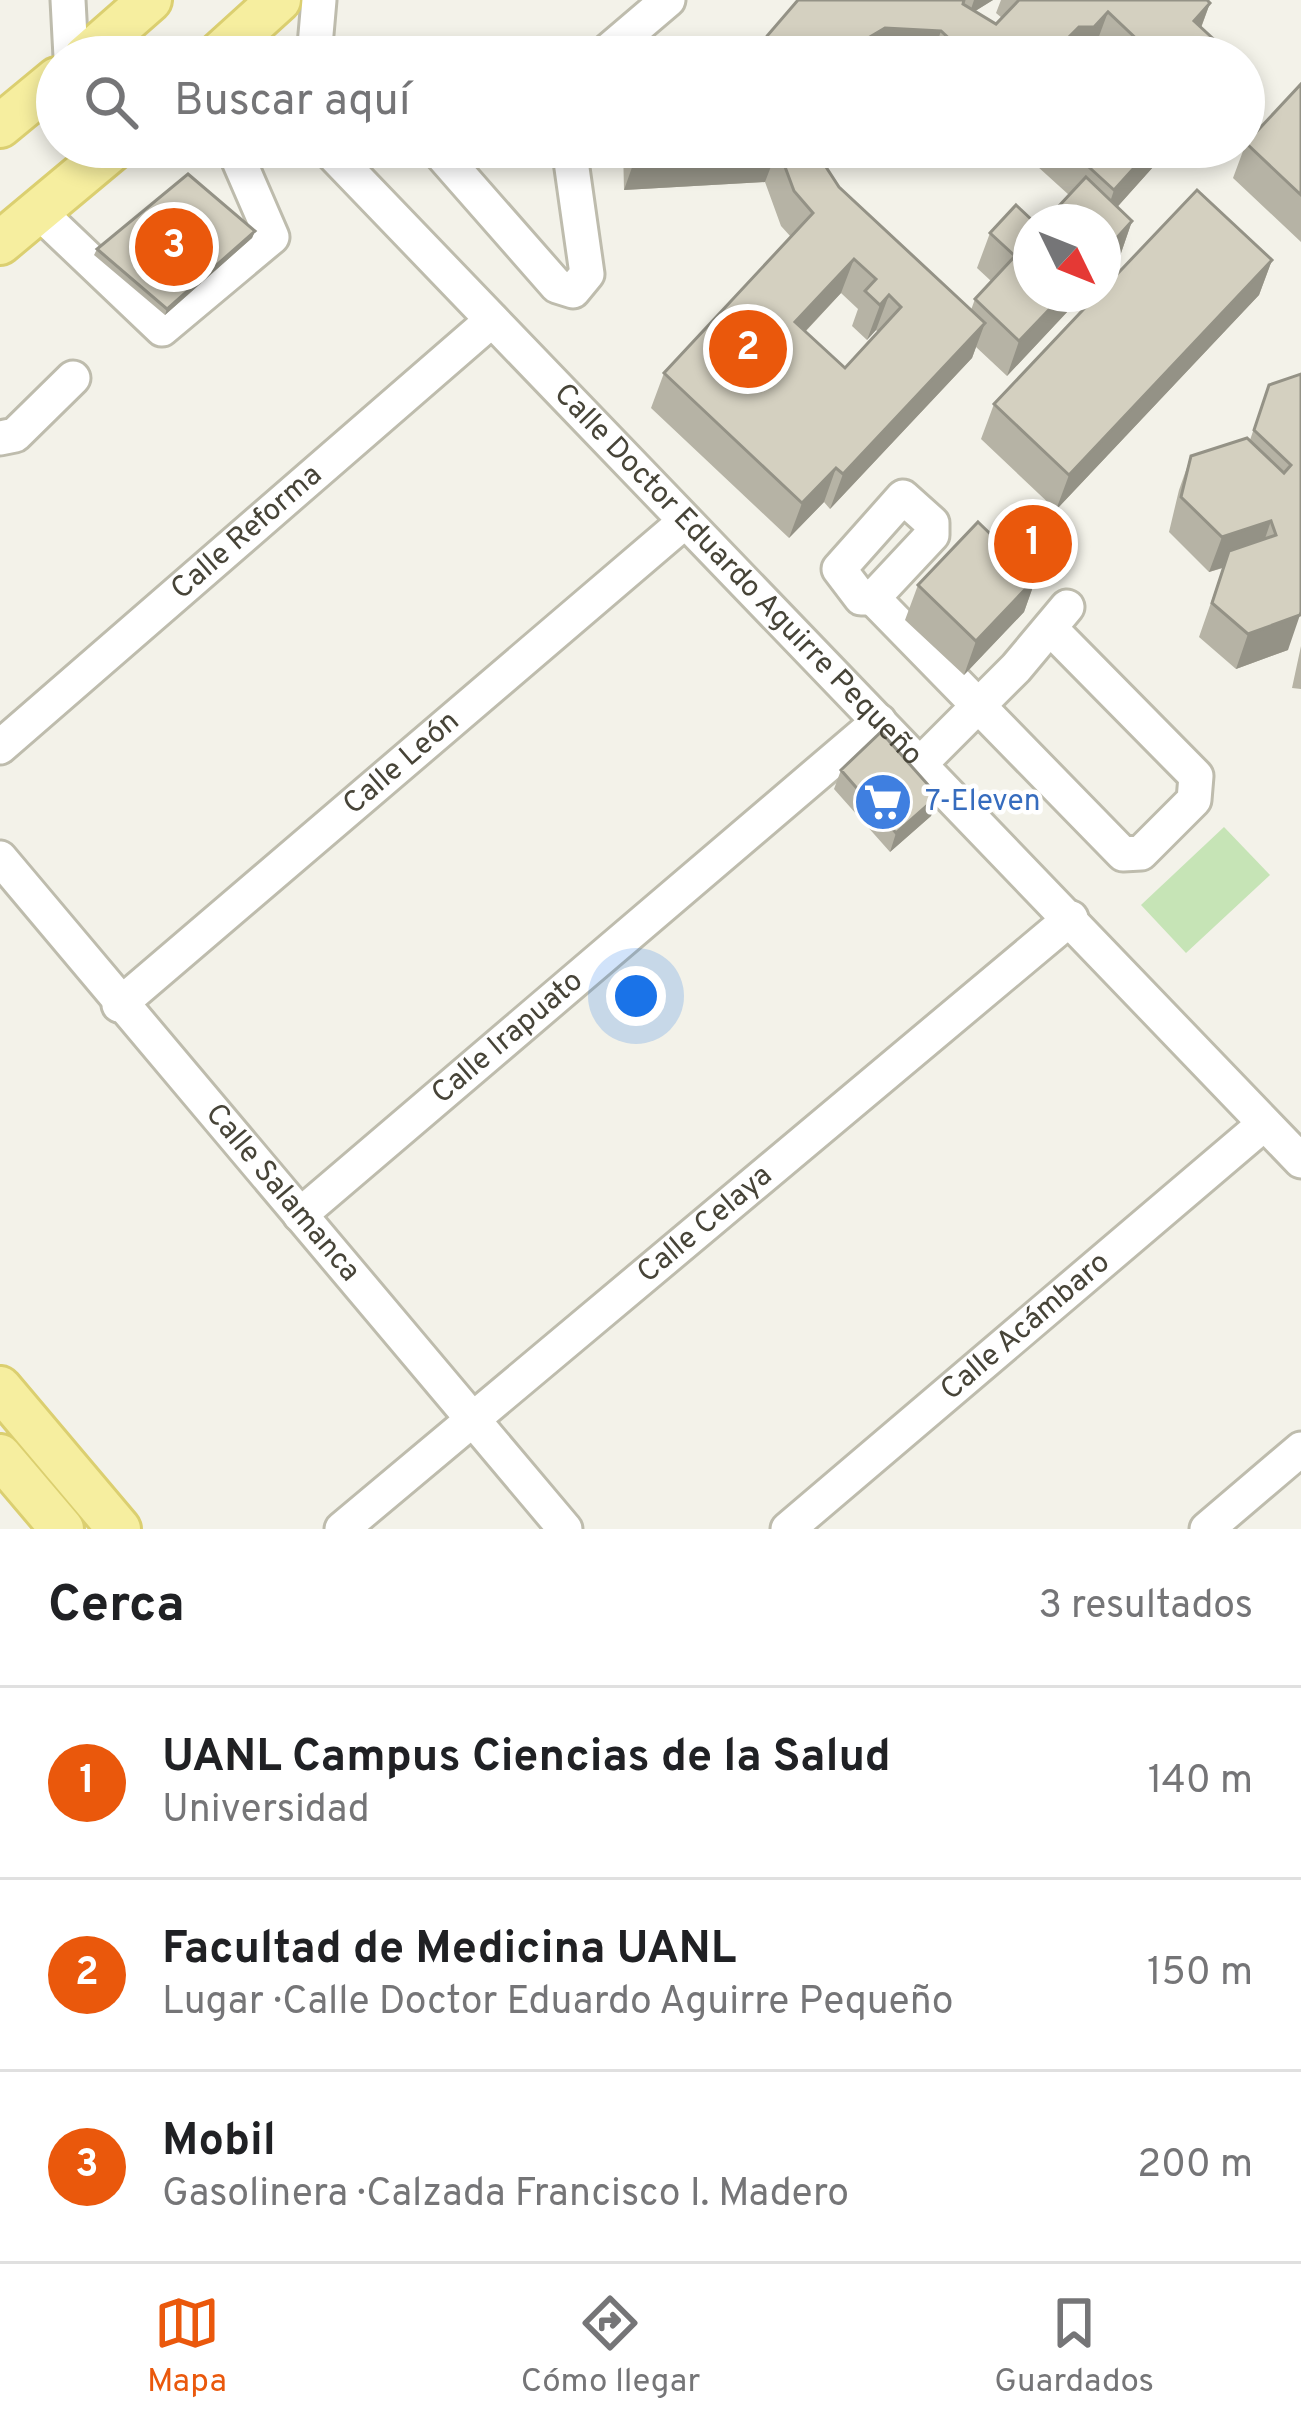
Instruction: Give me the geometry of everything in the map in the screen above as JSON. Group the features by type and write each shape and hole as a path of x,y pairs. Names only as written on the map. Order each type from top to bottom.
{"main road":[{"path":"109,36 150,0"},
{"path":"239,36 279,0"},
{"path":"0,126 36,97"},
{"path":"0,243 90,168"},
{"path":"0,1388 119,1529"},
{"path":"0,1456 62,1529"}],"street":[{"path":"68,0 70,36"},
{"path":"316,36 319,0"},
{"path":"626,36 668,0"},
{"path":"38,211 163,329 272,237 241,168"},
{"name":"Calle Doctor Eduardo Aguirre Pequeño","path":"346,168 683,524 1071,918 1301,1161"},
{"path":"453,168 557,286 573,291 587,274 572,168"},
{"name":"Calle Reforma","path":"0,746 492,320"},
{"path":"0,438 15,435 73,378"},
{"name":"Calle León","path":"119,1005 683,524"},
{"path":"873,598 979,706 1124,854 1141,853 1194,800 1196,776 1058,617 979,706 920,764"},
{"name":"Calle Irapuato","path":"300,1215 879,721"},
{"name":"Calle Salamanca","path":"0,858 119,1005 566,1529"},
{"name":"Calle Celaya","path":"342,1529 1071,918"},
{"name":"Calle Acámbaro","path":"788,1529 1264,1124"},
{"path":"1207,1529 1301,1449"}],"green space":[{"path":"1224,827 1270,875 1186,953 1141,905"}],"building":[{"path":"798,0 964,0 963,4 996,24 1019,0 1210,3 1194,21 1210,36 1133,36 1108,12 1094,27 1079,27 1070,36 946,36 941,31 885,28 871,36 767,36"},
{"path":"1301,84 1301,195 1265,161 1265,123"},
{"path":"785,168 827,168 839,187 985,323 843,474 836,468 802,503 664,373 813,213 794,191","holes":["854,259 876,279 865,291 880,305 889,295 901,307 845,368 795,322"]},
{"path":"1090,168 1134,168 1114,190"},
{"path":"188,174 255,231 167,309 97,249"},
{"path":"1086,177 1114,204 1061,204"},
{"path":"1197,190 1272,260 1069,475 994,404 1081,312 1121,312 1121,270"},
{"path":"1013,208 1013,254 990,233"},
{"path":"1121,210 1132,221 1121,233"},
{"path":"1013,258 1013,312 1047,312 1019,341 975,299"},
{"path":"1301,374 1301,612 1248,634 1212,603 1229,551 1276,535 1271,521 1222,537 1181,497 1191,456 1247,438 1284,473 1291,465 1254,430 1269,385"},
{"path":"978,522 1036,578 976,641 918,585"},
{"name":"7-Eleven","path":"881,732 938,796 896,833 841,770"}],"place":[{"name":"Mobil","path":"174,247"},
{"name":"Facultad de Medicina UANL","path":"748,349"},
{"name":"UANL Campus Ciencias de la Salud","path":"1033,544"},
{"name":"7-Eleven","path":"883,802"}]}
